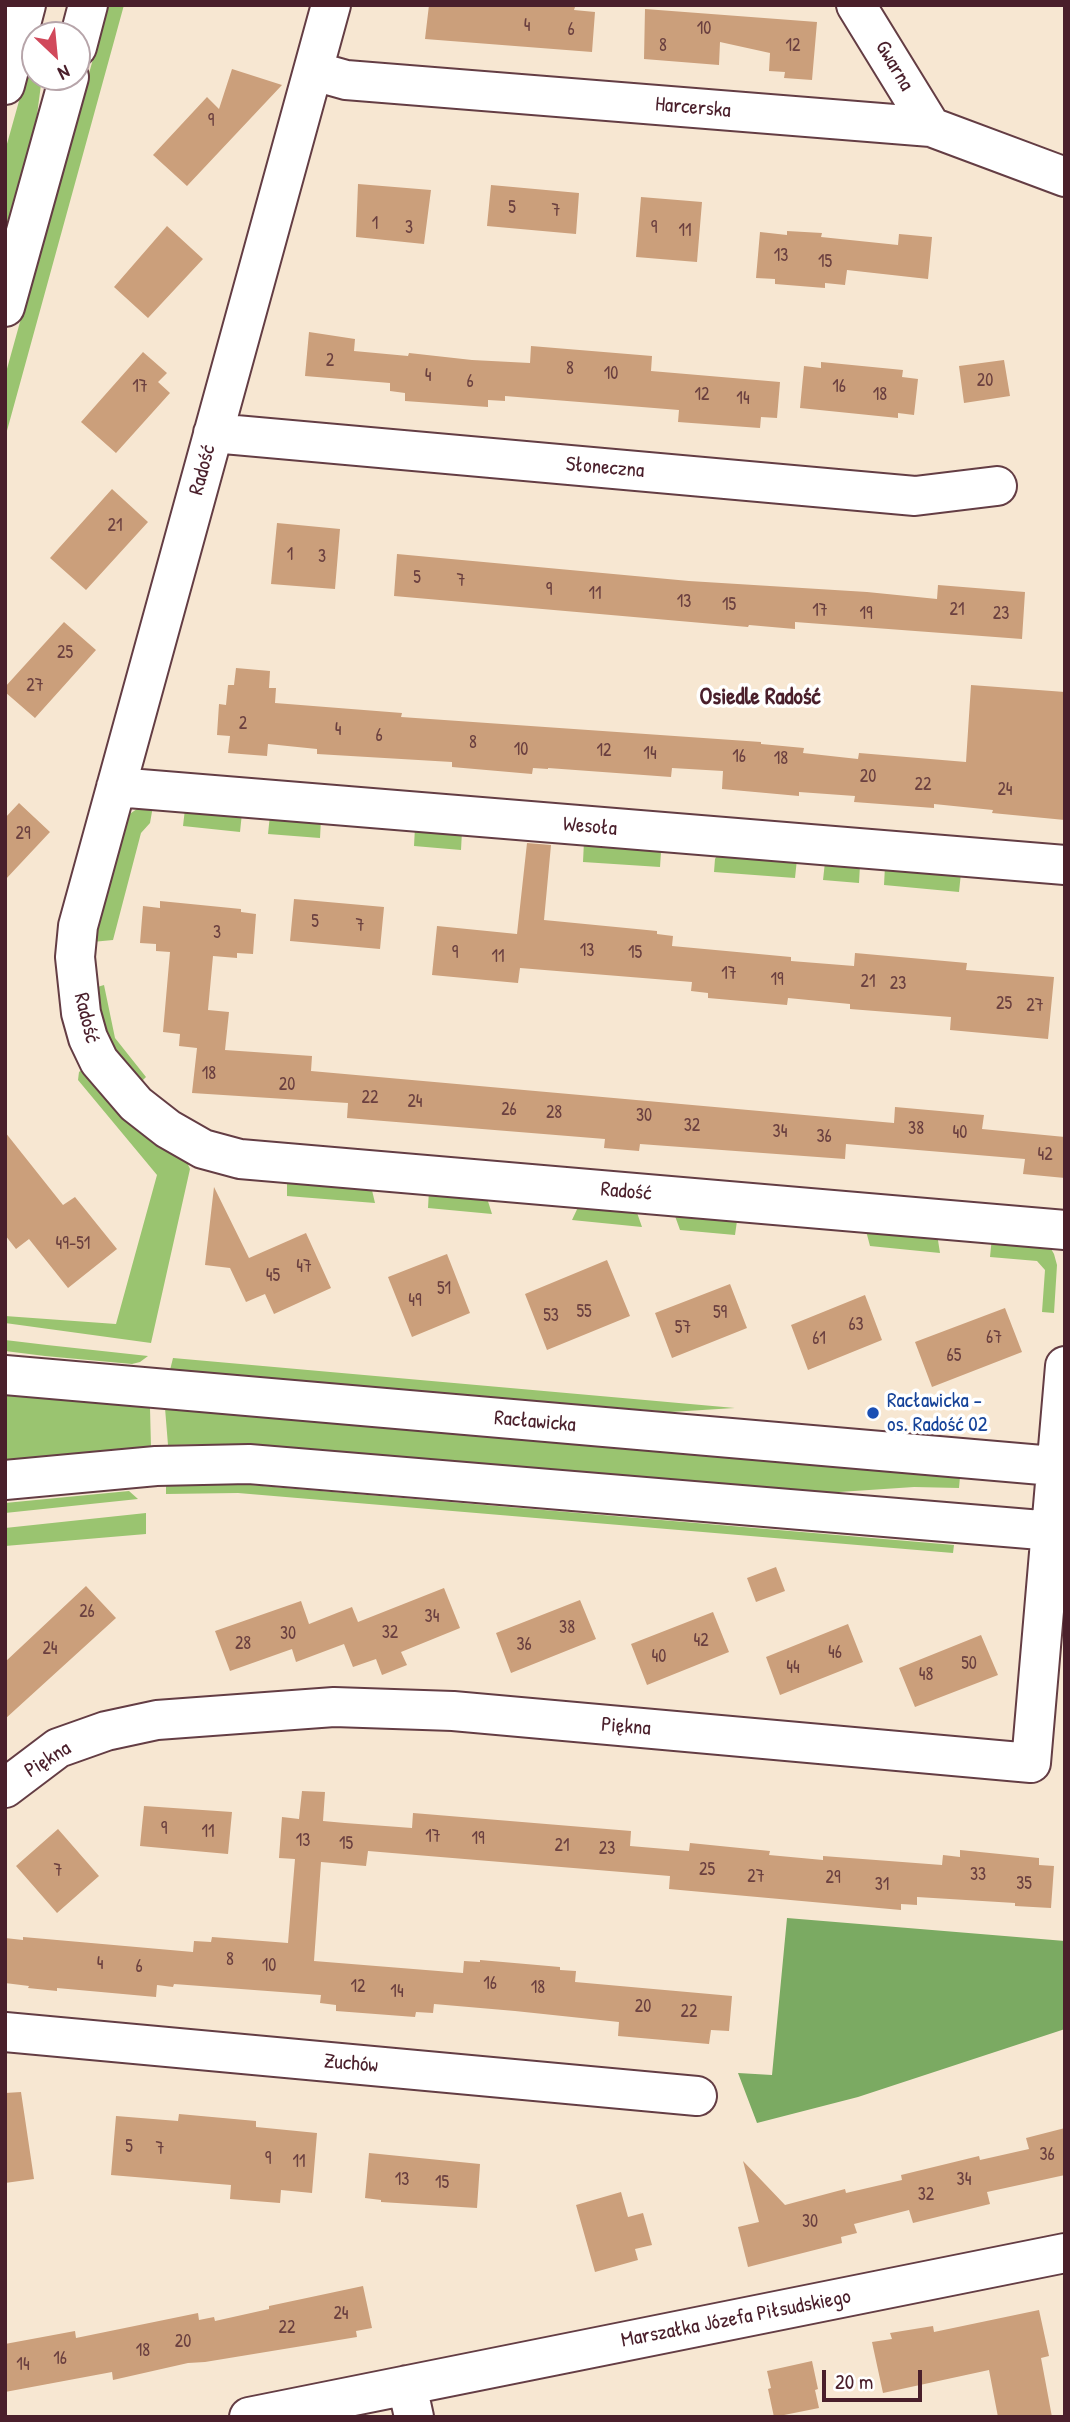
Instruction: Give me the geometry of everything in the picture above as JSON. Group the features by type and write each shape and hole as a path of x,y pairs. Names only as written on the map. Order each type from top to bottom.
{"street":[{"path":"5,85 26,5"},
{"name":"Radość","path":"331,5 78,926 75,957 80,1013 92,1049 114,1080 147,1114 191,1143 215,1153 253,1161 1065,1230"},
{"name":"Gwarna","path":"856,5 931,128"},
{"name":"Harcerska","path":"313,71 346,80 931,128 1065,177"},
{"path":"5,307 65,91"},
{"name":"Słoneczna","path":"212,433 915,496 997,486"},
{"name":"Wesoła","path":"116,787 1065,865"},
{"path":"5,1480 156,1466 249,1464 1058,1532 1065,1366"},
{"name":"Racławicka","path":"5,1374 1061,1467"},
{"name":"Piękna","path":"5,1788 58,1748 106,1731 157,1720 334,1707 453,1711 1031,1763 1058,1532"},
{"name":"Zuchów","path":"5,2032 697,2096"},
{"name":"Marszałka Józefa Piłsudskiego","path":"249,2417 410,2401 1065,2253"}],"green space":[{"path":"108,5 124,5 5,438 5,376 84,91 91,91 91,66"},
{"path":"22,91 40,91 35,130 5,238 5,151"},
{"path":"153,806 150,823 141,833 113,940 92,942 128,815 140,807"},
{"path":"185,809 242,813 240,832 183,826"},
{"path":"270,815 321,819 320,838 268,834"},
{"path":"415,827 462,831 461,850 414,846"},
{"path":"584,841 658,848 661,852 660,867 583,862"},
{"path":"719,852 797,859 795,878 714,872 715,859"},
{"path":"825,862 860,865 859,883 823,880"},
{"path":"885,866 961,873 959,892 884,885"},
{"path":"104,985 115,1038 146,1077 138,1085 112,1053 94,988"},
{"path":"84,1068 185,1158 190,1169 151,1343 5,1323 5,1316 116,1324 157,1175 78,1080 79,1072"},
{"path":"287,1182 371,1186 375,1203 287,1196"},
{"path":"429,1190 486,1195 492,1214 428,1208"},
{"path":"580,1203 635,1207 642,1227 572,1220"},
{"path":"675,1216 737,1221 735,1235 680,1230"},
{"path":"865,1227 937,1234 940,1253 870,1246"},
{"path":"992,1237 1050,1247 1057,1265 1054,1313 1042,1312 1045,1270 1037,1261 990,1257"},
{"path":"5,1340 148,1356 132,1364 45,1356 5,1351"},
{"path":"173,1358 735,1408 670,1412 170,1370"},
{"path":"5,1393 150,1408 151,1447 5,1462"},
{"path":"165,1408 960,1477 959,1488 914,1487 824,1493 232,1444 168,1445"},
{"path":"239,1484 954,1545 953,1553 238,1493 166,1494 166,1485"},
{"path":"129,1491 138,1499 5,1513 5,1503"},
{"path":"146,1513 146,1534 5,1546 5,1528"},
{"path":"787,1918 1065,1941 1065,2029 858,2097 757,2123 738,2073 772,2075"}],"building":[{"path":"429,5 560,5 575,7 574,10 595,12 592,52 425,39"},
{"path":"645,9 817,22 812,80 784,78 785,72 769,71 770,53 720,42 719,65 644,59"},
{"path":"232,69 282,85 187,186 153,155 207,97 219,109"},
{"path":"358,184 431,190 424,244 356,237"},
{"path":"491,185 579,193 576,234 487,226"},
{"path":"641,197 702,202 697,262 636,257"},
{"path":"167,226 203,259 148,318 114,287"},
{"path":"787,231 822,233 821,237 898,245 899,234 932,237 928,279 847,270 845,285 825,283 825,288 775,284 775,279 756,278 760,232 787,235"},
{"path":"309,332 355,339 354,351 408,356 409,353 530,363 531,346 652,356 651,371 780,382 777,418 761,417 760,428 678,422 679,410 505,396 505,401 488,400 488,407 405,401 405,393 390,391 390,383 305,376"},
{"path":"143,352 167,373 158,382 170,393 116,453 81,422"},
{"path":"1004,360 1010,396 964,403 959,366"},
{"path":"821,362 903,370 902,377 918,379 914,415 898,413 898,418 800,408 804,366 821,368"},
{"path":"112,489 148,522 86,590 50,558"},
{"path":"277,523 340,529 335,589 271,584"},
{"path":"397,554 689,581 937,599 938,585 1025,592 1022,639 795,622 795,629 748,627 394,596"},
{"path":"64,622 96,650 35,718 5,692 5,687"},
{"path":"236,668 270,671 269,688 276,688 275,703 402,713 401,717 761,742 804,748 803,753 858,759 859,753 966,762 971,685 1065,692 1065,820 934,804 934,808 854,802 855,796 799,792 799,796 722,789 723,771 672,768 671,777 533,768 532,774 452,767 452,762 317,754 317,749 268,744 267,756 228,753 230,736 217,735 219,704 226,705 228,685 234,685"},
{"path":"19,803 50,832 5,880 5,818"},
{"path":"527,843 551,845 544,920 657,931 657,934 673,936 672,946 791,957 791,961 854,966 855,953 967,963 966,970 1054,977 1048,1039 950,1030 951,1017 850,1009 850,1004 788,998 787,1005 708,998 708,993 691,991 692,982 520,968 518,983 432,975 437,926 517,934"},
{"path":"294,899 384,907 380,949 290,941"},
{"path":"160,901 241,909 241,912 256,914 253,954 237,953 237,958 213,956 208,1010 229,1012 225,1050 312,1056 311,1071 894,1123 895,1107 984,1115 982,1129 1065,1137 1065,1178 1023,1174 1025,1159 846,1144 845,1159 640,1144 639,1151 604,1148 605,1139 347,1118 348,1103 192,1093 197,1048 179,1046 180,1034 163,1032 170,952 156,951 156,944 140,943 143,906 160,908"},
{"path":"5,1132 63,1205 75,1197 117,1249 68,1288 29,1239 16,1249 5,1235"},
{"path":"214,1187 249,1258 306,1233 331,1288 274,1314 265,1294 246,1302 230,1268 205,1265"},
{"path":"447,1254 470,1313 412,1337 388,1277"},
{"path":"607,1260 630,1316 547,1350 525,1294"},
{"path":"730,1284 747,1328 672,1358 655,1313"},
{"path":"865,1295 882,1340 808,1370 791,1325"},
{"path":"1005,1308 1022,1352 932,1387 915,1342"},
{"path":"776,1567 785,1591 756,1602 747,1578"},
{"path":"86,1586 116,1618 5,1719 5,1662"},
{"path":"444,1588 460,1628 401,1652 407,1665 382,1675 376,1659 353,1667 344,1644 296,1662 292,1649 230,1671 215,1631 301,1601 309,1624 352,1607 358,1622"},
{"path":"580,1600 596,1639 511,1673 496,1633"},
{"path":"713,1612 729,1652 647,1685 631,1644"},
{"path":"848,1624 863,1662 780,1695 766,1657"},
{"path":"981,1635 998,1675 915,1707 899,1668"},
{"path":"302,1791 325,1792 323,1821 412,1828 413,1813 631,1831 630,1846 689,1851 690,1843 770,1851 769,1855 823,1860 823,1856 942,1865 943,1855 960,1857 960,1850 1039,1858 1039,1865 1054,1866 1051,1908 917,1897 917,1905 901,1904 901,1910 669,1889 670,1876 368,1851 366,1866 321,1862 314,1961 463,1973 464,1961 480,1960 560,1967 560,1970 576,1971 575,1982 732,1996 729,2031 711,2030 709,2044 618,2036 619,2022 515,2011 434,2004 433,2013 416,2012 415,2017 336,2011 336,2005 320,2003 321,1995 174,1984 173,1987 157,1985 156,1997 57,1988 57,1991 5,1983 5,1938 23,1940 23,1937 193,1952 194,1941 211,1942 212,1937 288,1943 295,1859 279,1858 282,1817 299,1819"},
{"path":"144,1806 232,1812 228,1854 140,1846"},
{"path":"58,1829 99,1876 57,1913 16,1866"},
{"path":"21,2092 34,2179 5,2183 5,2093"},
{"path":"179,2114 256,2121 256,2127 317,2133 312,2193 281,2190 280,2203 230,2199 231,2185 111,2175 116,2116 178,2121"},
{"path":"1065,2128 1065,2175 987,2192 990,2204 913,2223 909,2210 854,2224 857,2233 841,2237 842,2243 748,2267 738,2227 759,2222 743,2161 785,2205 845,2189 846,2193 902,2180 901,2175 979,2156 980,2160 1029,2149 1026,2138"},
{"path":"369,2153 480,2164 477,2208 381,2202 365,2198"},
{"path":"621,2192 628,2217 643,2213 652,2245 635,2249 638,2260 595,2272 576,2205"},
{"path":"363,2286 372,2328 356,2331 357,2337 188,2363 113,2380 112,2372 5,2392 5,2344 75,2331 76,2338 198,2313 199,2320 214,2317 215,2321 269,2309 269,2306"},
{"path":"1039,2310 1049,2356 1041,2358 1052,2417 998,2417 989,2370 883,2393 872,2342 892,2339 890,2333 933,2326 934,2332"},
{"path":"812,2361 819,2408 774,2417 767,2371"}],"place":[{"name":"Racławicka - os. Radość 02","path":"873,1413"}],"district":[{"name":"Osiedle Radość","path":"760,698"}]}
